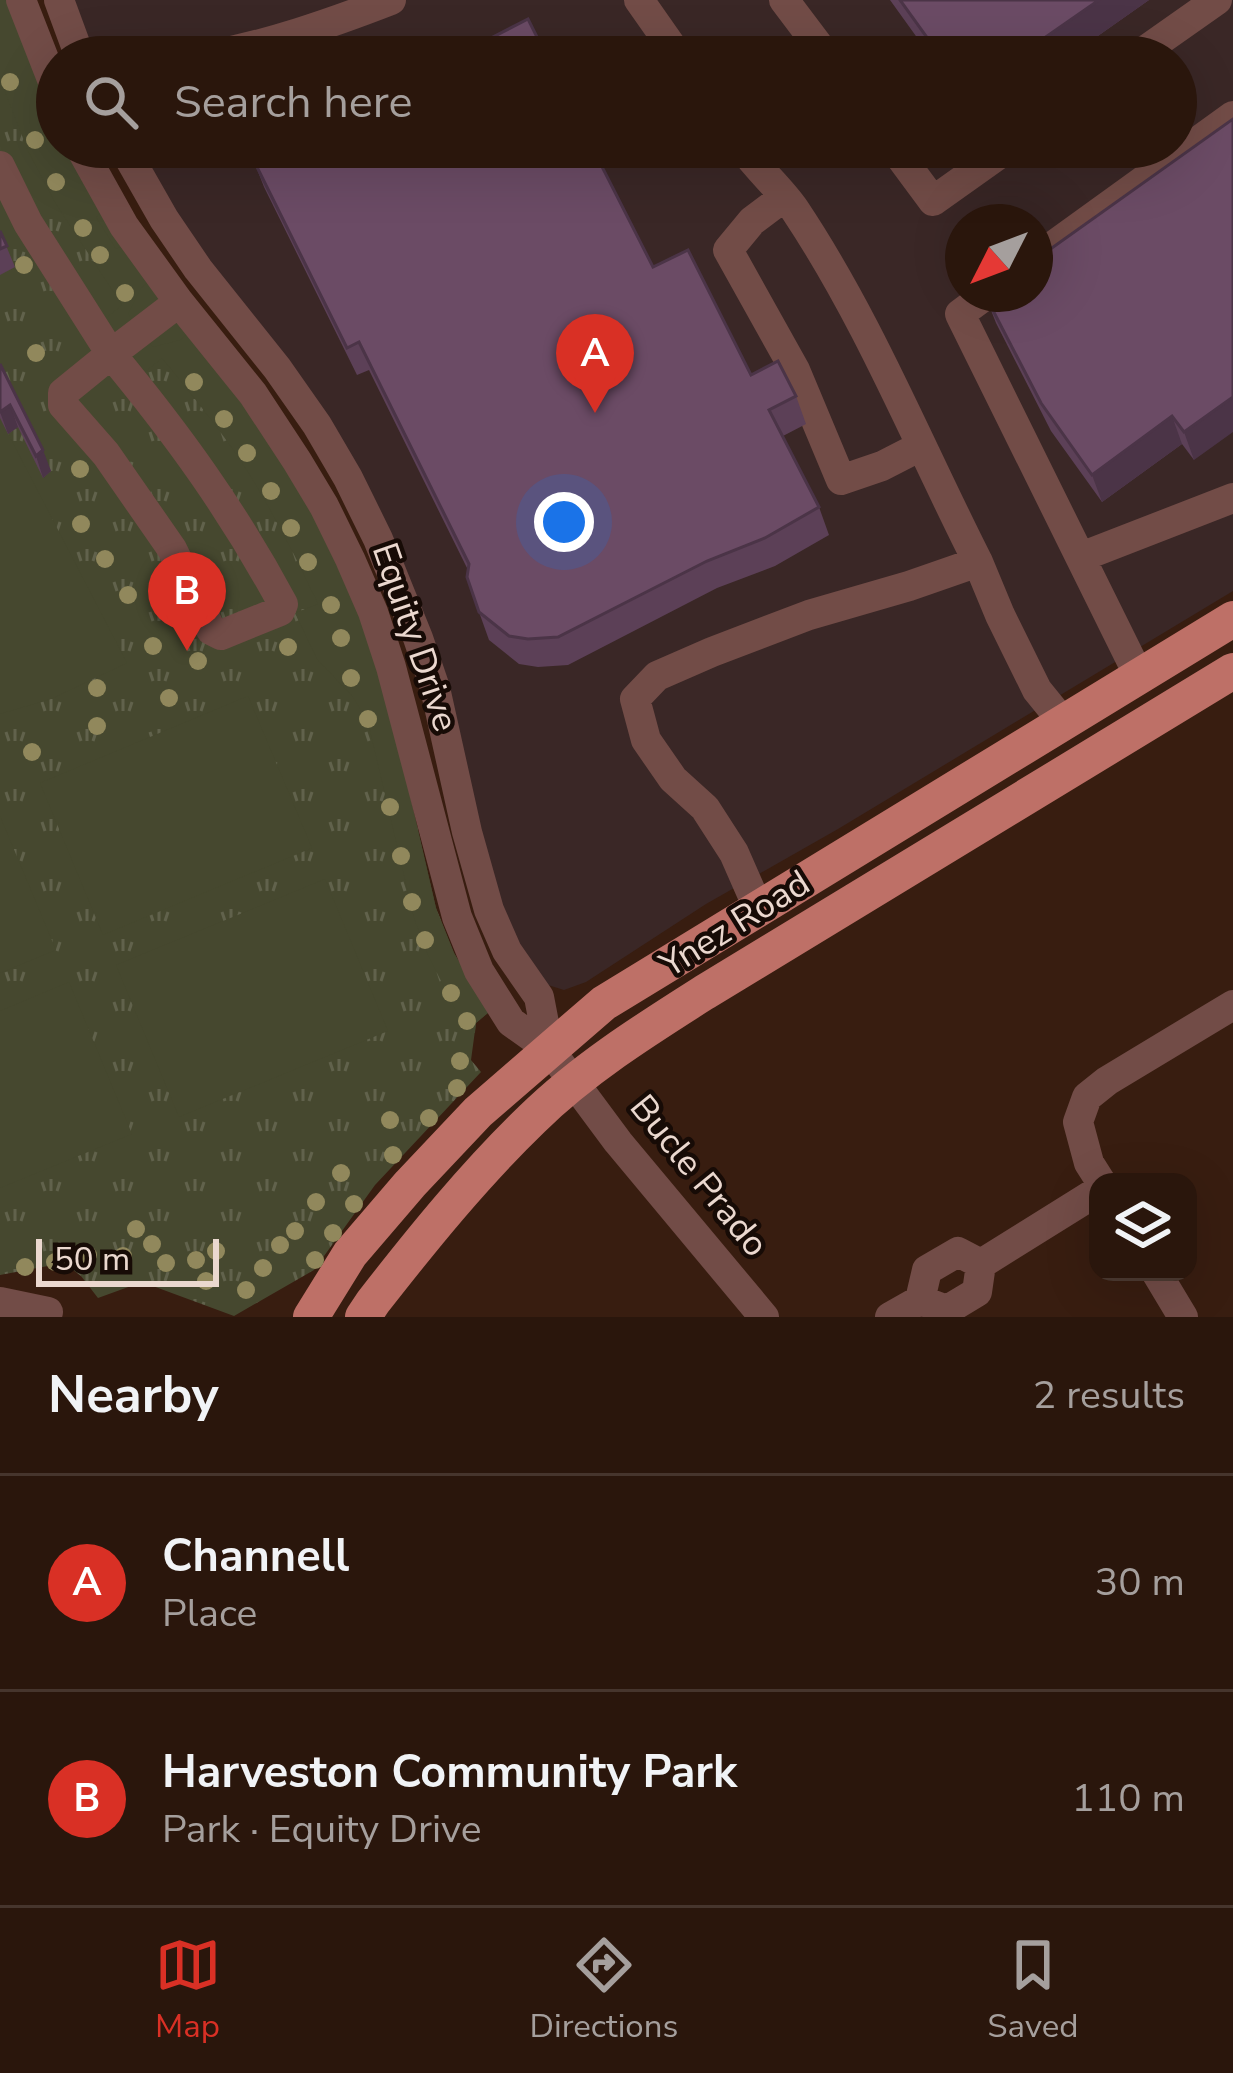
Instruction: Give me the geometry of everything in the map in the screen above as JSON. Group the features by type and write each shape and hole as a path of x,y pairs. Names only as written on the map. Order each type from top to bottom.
{"main road":[{"name":"Ynez Road","path":"311,1317 350,1254 410,1184 478,1112 604,1003 1233,620"},
{"name":"Ynez Road","path":"363,1317 444,1212 534,1117 622,1046 1233,671"}],"street":[{"path":"21,0 36,38"},
{"path":"59,0 72,36"},
{"path":"292,36 391,0"},
{"path":"639,0 664,36"},
{"path":"784,0 811,36"},
{"path":"1166,36 1217,0"},
{"path":"1197,142 1233,116"},
{"path":"0,166 38,240 111,354 211,483 283,604 280,611 220,635 211,630 172,549 106,454 63,405 63,393 111,354 179,302"},
{"name":"Equity Drive","path":"92,168 124,226 253,394 342,542 373,611 391,667 457,917 479,971 511,1022 549,1049 575,1084"},
{"name":"Equity Drive","path":"135,168 198,269 316,424 378,539 435,688 466,832 489,910 507,951 538,997 549,1049"},
{"path":"760,168 832,268 885,365 1037,690 1063,722"},
{"path":"909,168 933,200 979,168"},
{"path":"1053,246 1161,168"},
{"path":"784,196 752,221 728,250 795,370 842,480 921,446"},
{"path":"963,312 1139,676"},
{"path":"1082,557 1233,497"},
{"path":"759,910 734,853 705,808 674,779 646,740 635,699 657,676 712,652 809,615 978,562"},
{"path":"1095,1173 1078,1122 1087,1097 1233,1006"},
{"name":"Bucle Prado","path":"575,1084 764,1317"},
{"path":"890,1317 920,1300 926,1270 958,1252 981,1264 1089,1197"},
{"path":"1162,1281 1184,1317"},
{"path":"0,1302 48,1312"}],"shaded area":[{"path":"70,0 1233,0 1233,591 706,904 586,982 564,990 533,976 489,880 437,657 206,261 146,168 1197,168 1197,36 83,36"}],"green space":[{"path":"0,0 9,0 36,70 36,168 72,168 188,333 399,748 436,908 454,953 489,1012 476,1023 471,1060 481,1072 375,1185 314,1270 234,1316 142,1282 98,1298 64,1263 0,1275"},
{"path":"0,0 9,0 36,70 36,166 28,151 0,79"},
{"path":"37,168 79,168 103,211 96,217 116,249 124,246 149,281 128,314 134,322 116,335 105,319 122,305"},
{"path":"188,333 248,407 295,478 362,617 436,908 454,953 489,1012 476,1023 475,1033 465,1029 414,918 368,722 353,697 317,659 295,613 318,604 290,547 237,455 162,358 145,372 132,355 148,342 153,347"},
{"path":"0,418 127,663 51,699 0,714"},
{"path":"248,696 312,848 103,935 40,783"},
{"path":"0,816 56,950 0,973"},
{"path":"325,879 388,1031 179,1117 116,965"},
{"path":"69,982 132,1134 0,1188 0,1011"}],"building":[{"path":"900,0 1099,0 1047,36 926,36"},
{"path":"528,19 536,36 495,36"},
{"path":"1233,119 1233,397 1184,432 1172,416 1092,475 1041,403 994,312 1053,312 1053,247 1164,168 1197,168 1197,145"},
{"path":"257,168 603,168 653,267 688,250 751,375 778,361 796,396 769,410 819,507 765,538 707,561 558,637 509,636 479,612 467,577 469,564 359,342 347,348"},
{"path":"0,364 43,450 36,456 10,405 0,412"}],"place":[{"name":"Channell","path":"595,413"},
{"name":"Harveston Community Park","path":"187,651"}]}
